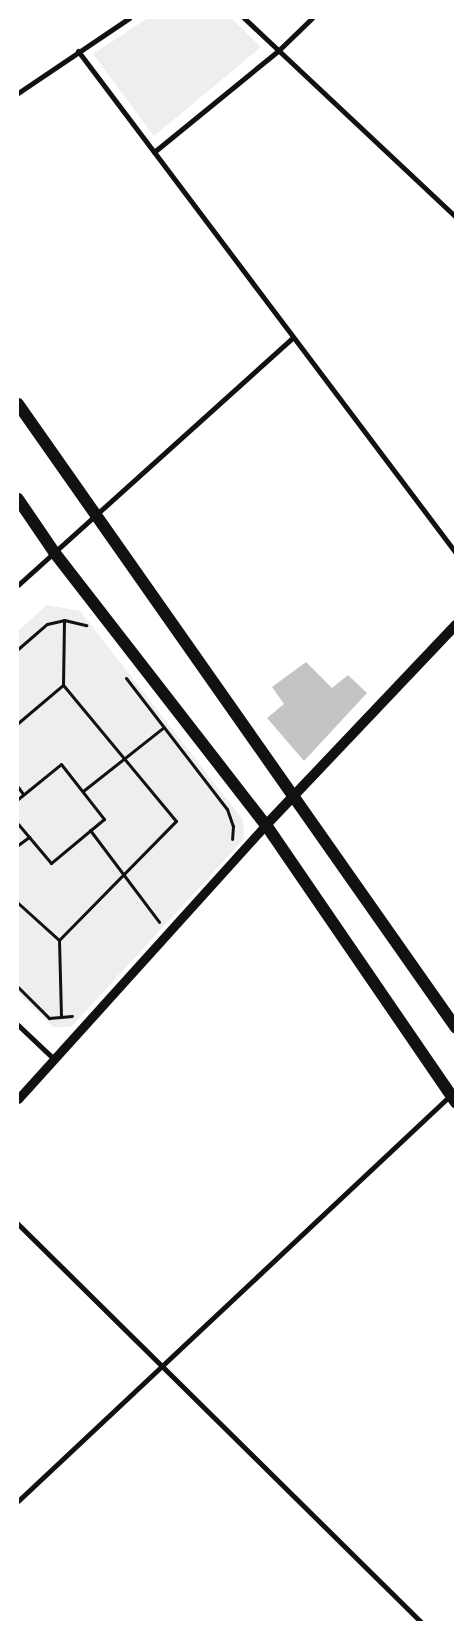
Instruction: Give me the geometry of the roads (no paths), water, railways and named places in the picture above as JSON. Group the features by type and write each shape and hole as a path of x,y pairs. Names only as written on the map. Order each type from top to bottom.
{"main road":[{"path":"18,404 456,1028"},
{"path":"18,499 54,552 266,825 453,1096"},
{"path":"266,825 456,625"}],"street":[{"path":"18,93 129,18"},
{"path":"244,18 456,217"},
{"path":"154,152 279,50 312,18"},
{"path":"78,51 456,553"},
{"path":"18,585 293,337"},
{"path":"18,1099 266,825"},
{"path":"18,1025 54,1059"},
{"path":"18,1501 453,1096"},
{"path":"18,1224 421,1622"}]}
